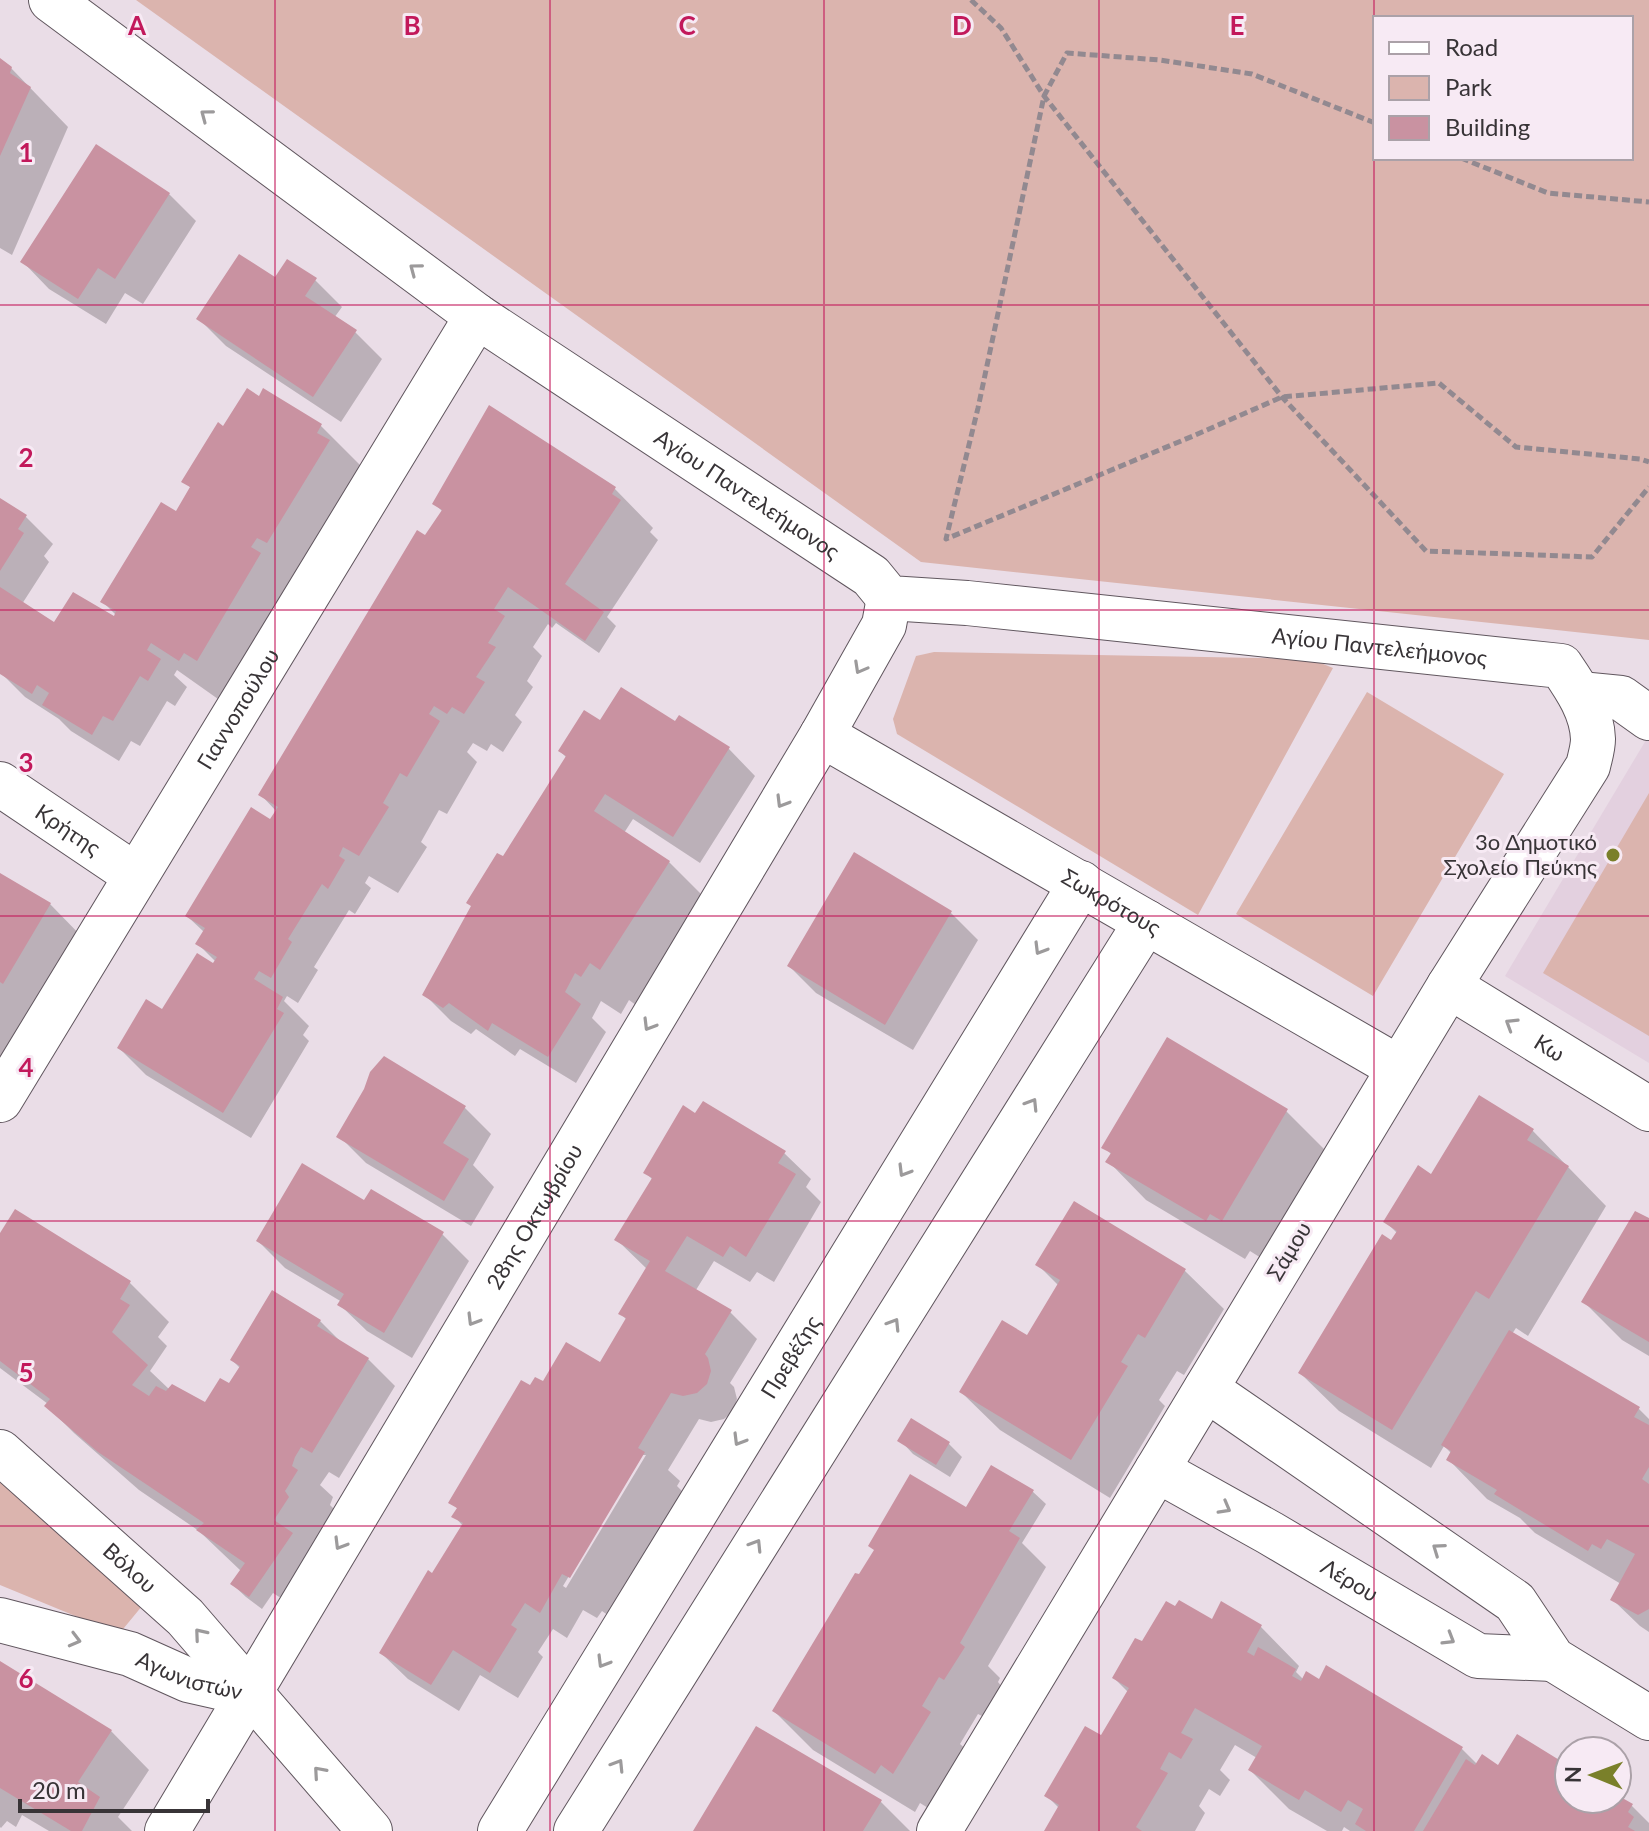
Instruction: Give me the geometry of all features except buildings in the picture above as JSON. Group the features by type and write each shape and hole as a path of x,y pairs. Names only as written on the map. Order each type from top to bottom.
{"street":[{"name":"Αγίου Παντελεήμονος","path":"51,0 477,316 871,576 889,598 967,603 1612,692"},
{"name":"Γιαννοπούλου","path":"0,1100 477,316"},
{"name":"28ης Οκτωβρίου","path":"167,1831 822,735 884,625 889,598"},
{"name":"Σάμου","path":"939,1831 1399,1068 1588,766 1593,740 1589,720 1612,692"},
{"name":"Σωκρότους","path":"822,735 1399,1068"},
{"name":"Κρήτης","path":"0,784 135,875"},
{"name":"Πρεβέζης","path":"500,1831 1081,883"},
{"path":"576,1831 1146,922"},
{"name":"Κω","path":"1449,986 1649,1109"},
{"name":"Λέρου","path":"1206,1389 1515,1602 1553,1659 1649,1718"},
{"name":"Βόλου","path":"0,1452 185,1617 250,1694"},
{"name":"Λέρου","path":"1157,1470 1478,1656 1553,1659"},
{"name":"Αγωνιστών","path":"0,1620 130,1654 188,1680 250,1694 370,1831"}],"path":[{"path":"971,0 1001,28 1044,96 1282,397 1426,551 1592,557 1649,487"},
{"path":"1373,122 1252,74 1160,60 1067,53 1044,96 978,408 946,539 1282,397 1439,383 1516,447 1649,462"},
{"path":"1466,160 1548,193 1649,202"}],"shaded area":[{"name":"3ο Δημοτικό Σχολείο Πεύκης","path":"1649,735 1649,1063 1505,976"}],"green space":[{"path":"136,0 1649,0 1649,640 921,562"},
{"path":"934,652 1311,659 1333,668 1198,915 897,734 893,719 916,656"},
{"path":"1367,692 1504,774 1373,996 1236,914"},
{"path":"1649,793 1649,1036 1543,973"},
{"path":"0,1477 147,1600 119,1634 0,1585"}],"place":[{"name":"3ο Δημοτικό Σχολείο Πεύκης","path":"1613,855"}]}
